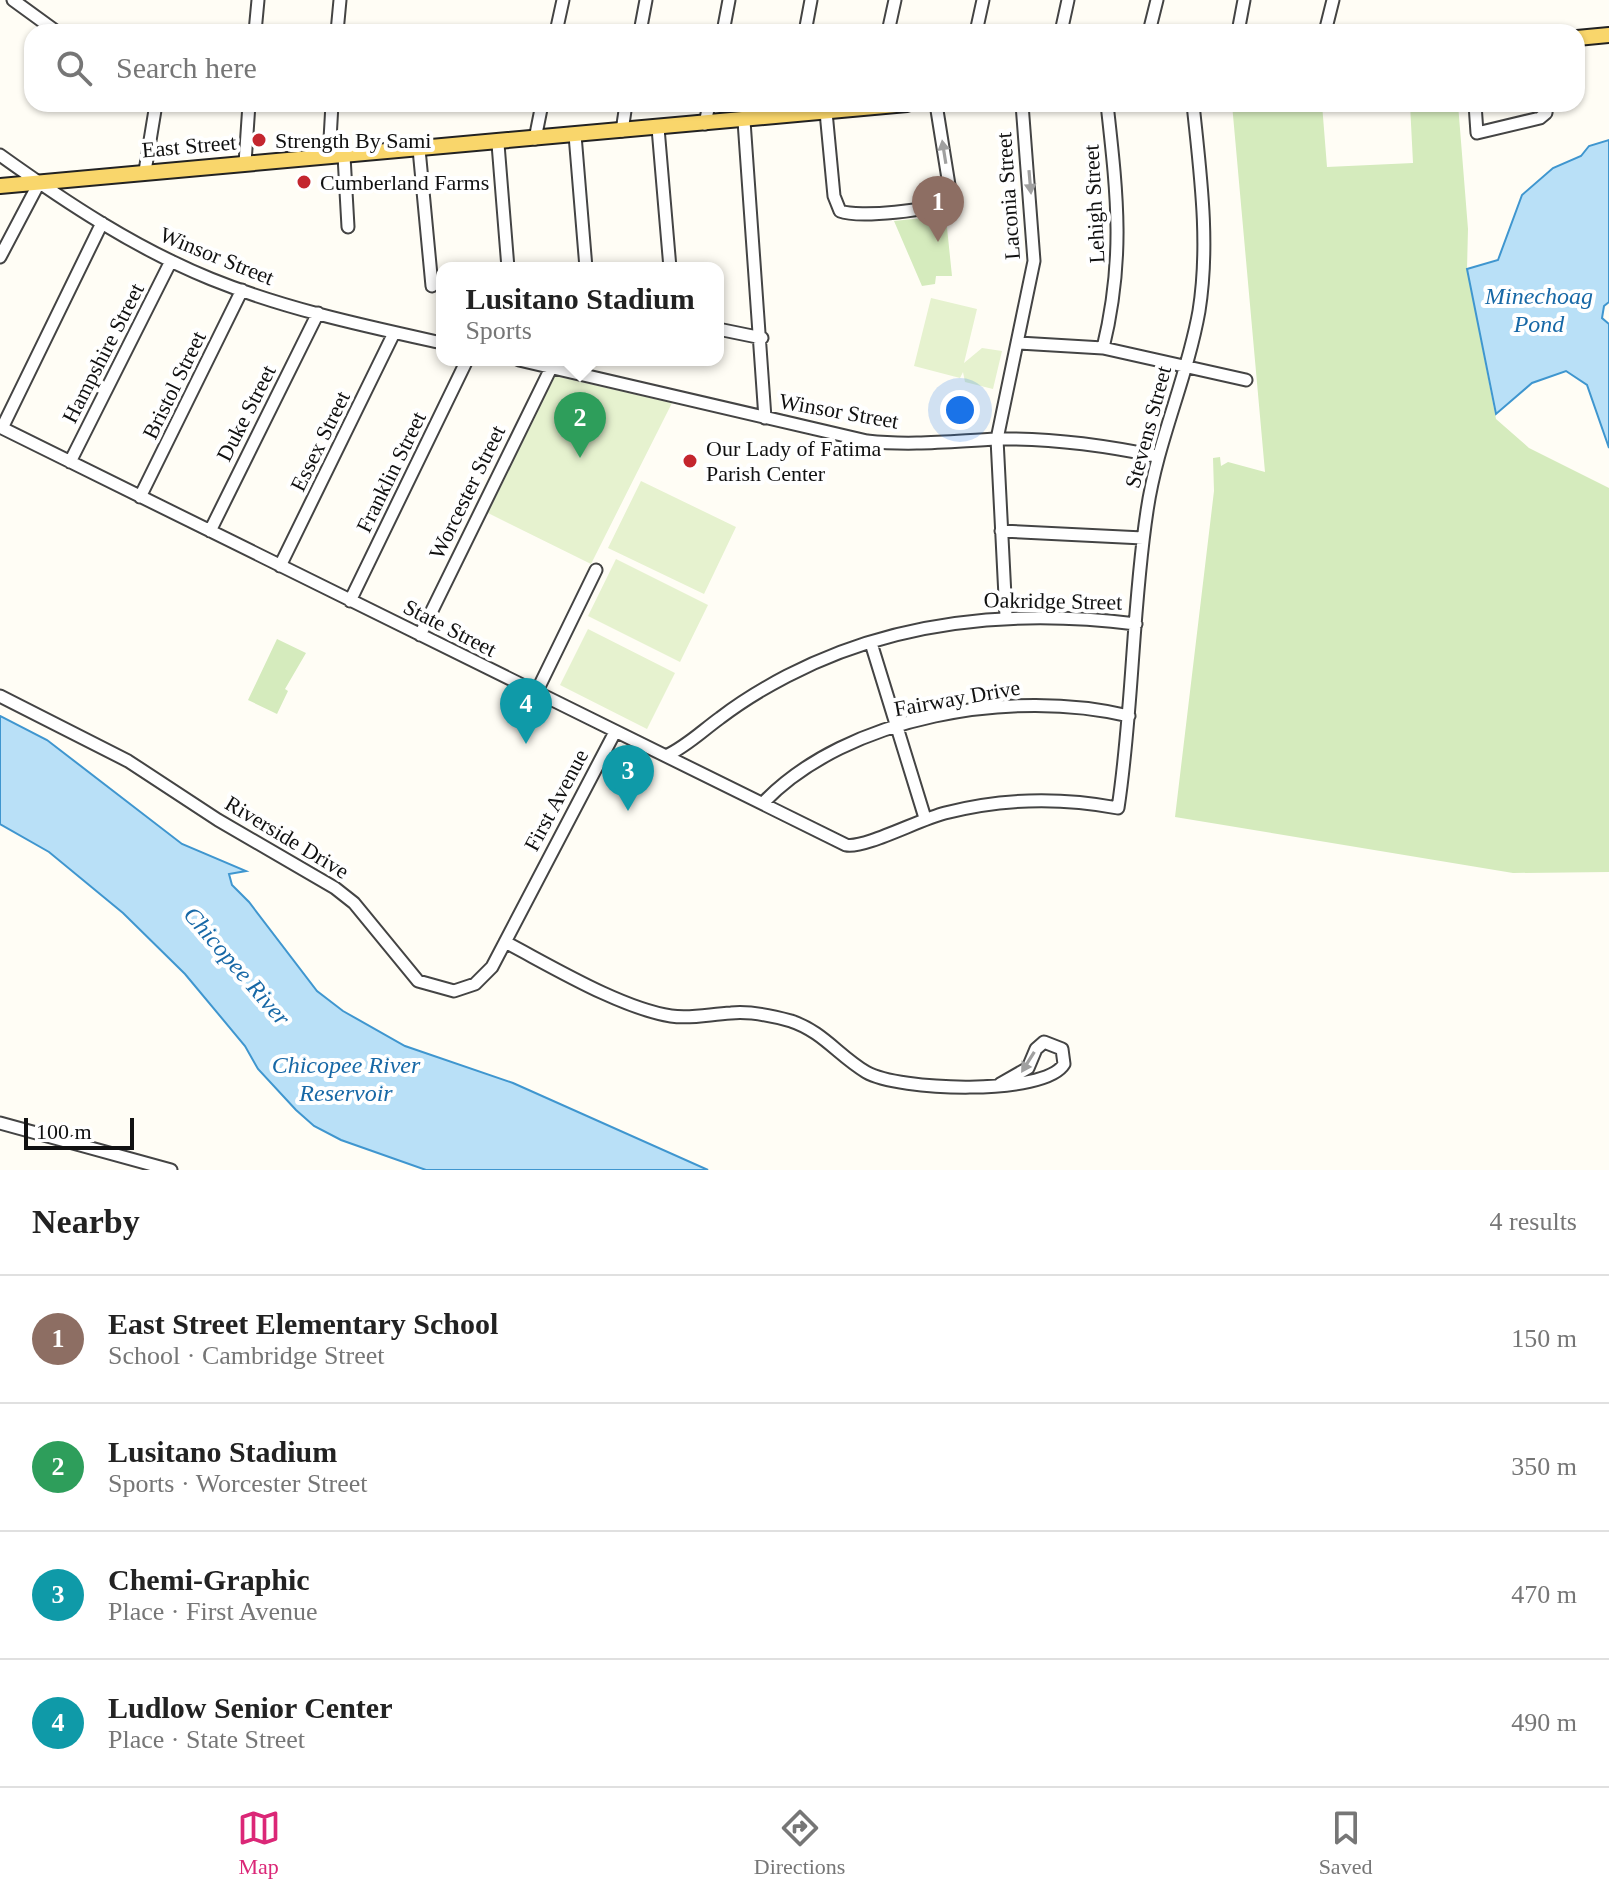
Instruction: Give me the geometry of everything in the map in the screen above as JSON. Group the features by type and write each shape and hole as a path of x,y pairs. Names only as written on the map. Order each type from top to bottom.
{"main road":[{"path":"1585,37 1609,35"},
{"name":"East Street","path":"0,186 744,121 782,112"}],"street":[{"path":"13,0 46,24"},
{"path":"256,24 258,0"},
{"path":"338,24 340,0"},
{"path":"558,24 563,0"},
{"path":"642,24 646,0"},
{"path":"724,24 729,0"},
{"path":"806,24 811,0"},
{"path":"890,24 895,0"},
{"path":"978,24 983,0"},
{"path":"1063,24 1068,0"},
{"path":"1151,24 1157,0"},
{"path":"1240,24 1244,0"},
{"path":"1327,24 1333,0"},
{"path":"145,171 155,112"},
{"path":"245,163 248,112"},
{"path":"333,112 336,157 348,227"},
{"path":"535,139 540,112"},
{"path":"622,131 625,112"},
{"path":"705,124 707,112"},
{"path":"826,112 834,196 840,211 856,214 931,207 948,200 950,193 937,112"},
{"name":"Laconia Street","path":"1006,616 997,439 1034,261 1033,208 1023,112"},
{"name":"Lehigh Street","path":"1103,348 1118,268 1117,204 1108,112"},
{"name":"Stevens Street","path":"1118,808 1129,716 1143,538 1156,456 1198,312 1203,254 1194,112"},
{"path":"1476,112 1477,133 1540,118 1546,112"},
{"path":"744,121 762,338 765,418"},
{"path":"658,128 669,262"},
{"path":"575,135 586,262"},
{"path":"498,144 508,262"},
{"path":"419,149 432,286"},
{"name":"Winsor Street","path":"0,155 102,223 171,261 242,290 318,313 436,342"},
{"path":"0,257 39,183"},
{"path":"1,428 102,223"},
{"name":"Hampshire Street","path":"70,462 171,261"},
{"name":"Bristol Street","path":"140,497 242,290"},
{"name":"Duke Street","path":"210,531 318,313"},
{"path":"724,330 762,338"},
{"name":"Essex Street","path":"280,566 394,333"},
{"path":"1019,343 1103,348 1246,380"},
{"name":"Franklin Street","path":"350,601 464,366"},
{"name":"Winsor Street","path":"543,366 883,443 997,439 1096,444 1156,456"},
{"name":"Worcester Street","path":"420,635 551,368"},
{"name":"State Street","path":"1,428 615,732 853,846 925,818 988,804 1027,800 1118,808"},
{"path":"1001,531 1143,538"},
{"path":"536,693 596,570"},
{"name":"Oakridge Street","path":"666,756 682,749 742,702 786,677 918,628 1006,616 1136,624"},
{"path":"871,643 925,818"},
{"name":"Riverside Drive","path":"0,696 128,761 218,820 335,888 354,903 418,981 454,991 475,984 492,967 533,886"},
{"name":"Fairway Drive","path":"763,803 776,789 827,757 896,727 967,712 1034,704 1101,709 1129,716"},
{"name":"First Avenue","path":"533,886 615,732"},
{"path":"505,942 654,1013 690,1018 734,1012 794,1022 822,1037 866,1072 887,1081 922,1087 1000,1084 1054,1076 1064,1064 1062,1049 1044,1042 1036,1049 1028,1068 1000,1084"},
{"path":"0,1123 171,1170"}],"green space":[{"path":"1233,112 1323,112 1327,167 1413,163 1410,112 1459,112 1468,229 1467,269 1496,419 1529,448 1609,488 1609,872 1513,873 1175,817 1214,491 1213,458 1220,457 1221,466 1228,462 1265,472"},
{"path":"946,218 952,276 936,276 935,284 922,286 894,221"},
{"path":"931,298 977,309 964,363 982,348 1002,351 993,389 965,382 963,372 960,378 914,366"},
{"path":"555,376 672,403 591,564 488,513"},
{"path":"641,481 736,527 704,594 608,548"},
{"path":"616,559 708,605 680,662 588,616"},
{"path":"588,629 675,673 647,729 560,685"},
{"path":"277,639 306,653 285,689 288,691 277,714 248,700"}],"water":[{"name":"Minechoag Pond","path":"1609,140 1609,302 1604,306 1602,318 1609,324 1609,448 1587,385 1566,371 1532,383 1496,414 1467,269 1498,260 1522,195 1553,168 1581,156 1589,146"},
{"name":"Chicopee River Reservoir","path":"0,716 47,740 182,844 246,871 229,874 232,885 249,902 317,991 343,1011 405,1046 513,1083 708,1170 426,1170 341,1140 314,1126 258,1069 245,1046 185,974 123,913 49,852 0,824"}],"place":[{"name":"Strength By Sami","path":"259,140"},
{"name":"Cumberland Farms","path":"304,182"},
{"name":"East Street Elementary School","path":"938,242"},
{"name":"Lusitano Stadium","path":"580,458"},
{"name":"Our Lady of Fatima Parish Center","path":"690,461"},
{"name":"Ludlow Senior Center","path":"526,744"},
{"name":"Chemi-Graphic","path":"628,811"}],"water label":[{"name":"Chicopee River","path":"237,966"}]}
